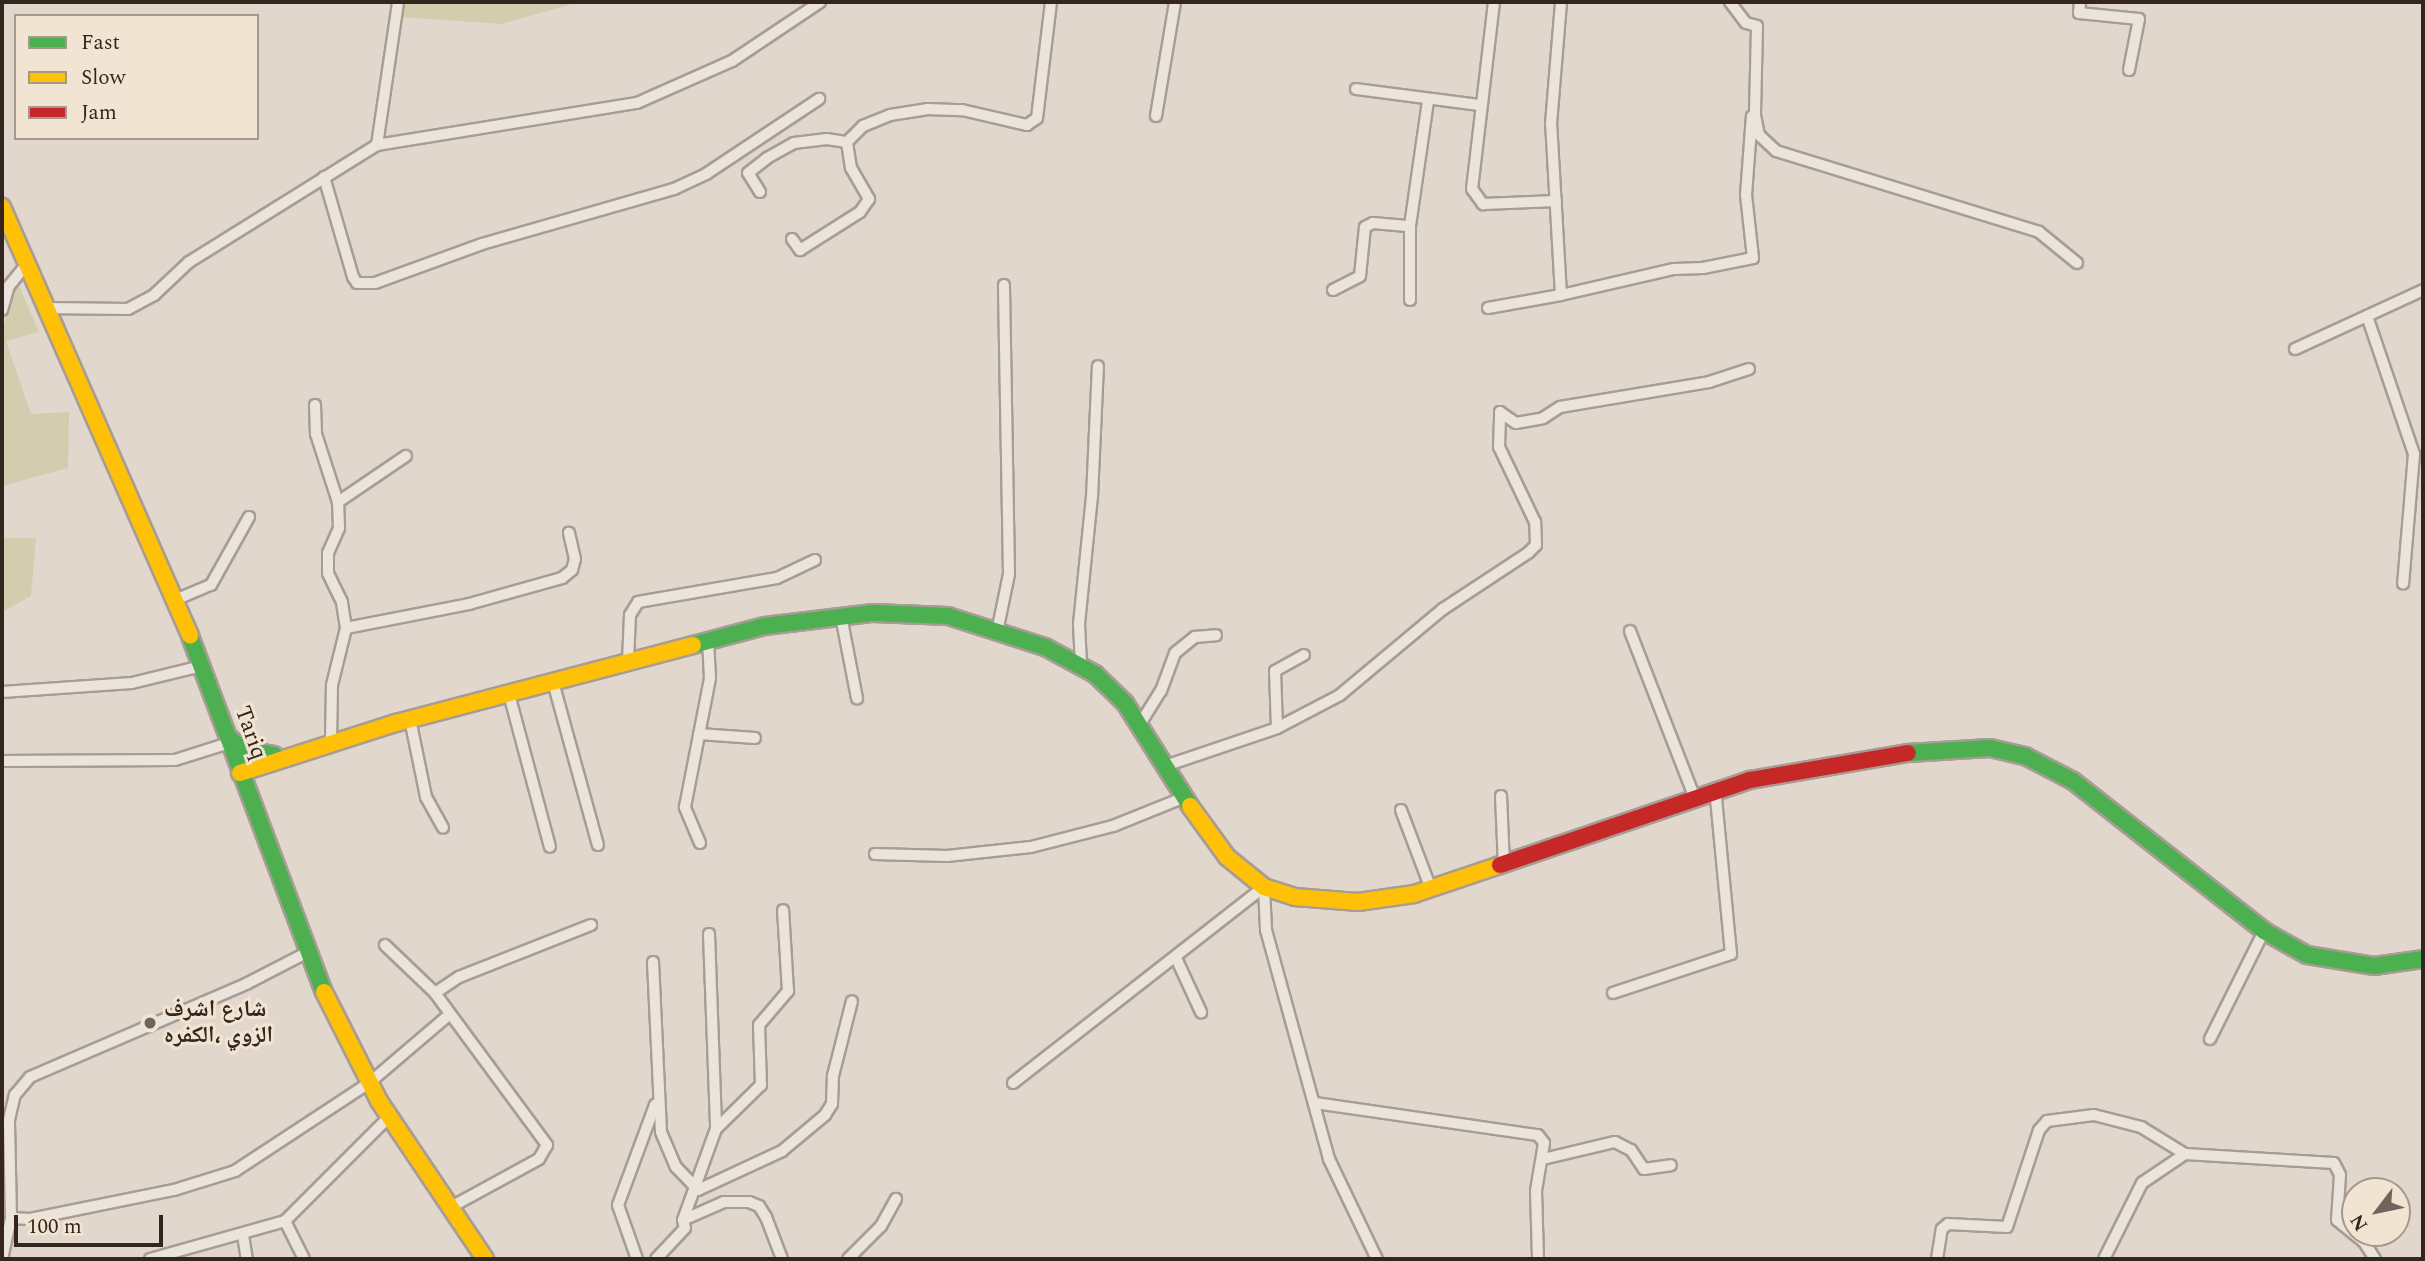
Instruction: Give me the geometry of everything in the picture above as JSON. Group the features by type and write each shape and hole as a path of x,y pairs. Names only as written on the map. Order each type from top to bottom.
{"street":[{"path":"377,145 398,2"},
{"path":"45,308 118,311 142,303 189,262 377,145 637,103 732,61 820,2"},
{"path":"847,142 863,126 890,115 927,109 962,110 1027,125 1037,118 1051,2"},
{"path":"1156,116 1175,2"},
{"path":"1494,2 1472,183 1477,200 1494,205 1556,201"},
{"path":"1561,2 1552,87 1561,295"},
{"path":"1488,308 1561,295 1674,269 1703,268 1754,258 1746,195 1754,61 1746,23 1730,2"},
{"path":"2080,2 2079,13 2139,19 2129,70"},
{"path":"1746,23 1757,26 1755,115 1759,135 1776,150 2039,232 2077,264"},
{"path":"1356,89 1428,101 1480,106"},
{"path":"324,177 353,277 358,283 375,283 482,244 689,182 818,99"},
{"path":"1410,300 1410,226 1428,101"},
{"path":"760,192 748,173 767,158 794,143 827,139 847,142"},
{"path":"792,239 800,250 860,212 869,199 850,168 847,142"},
{"name":"Tariq","path":"2,207 174,600 308,952 369,1083 485,1259"},
{"path":"1333,290 1360,276 1369,225 1410,226"},
{"path":"2,310 9,286 26,265"},
{"path":"997,632 1009,574 1004,285"},
{"path":"2295,349 2423,290"},
{"path":"2367,316 2414,454 2403,584"},
{"path":"1081,664 1079,624 1092,498 1098,366"},
{"path":"1165,766 1277,729 1340,695 1443,608 1536,545 1535,523 1499,447 1500,412 1516,423 1543,418 1560,407 1709,382 1749,369"},
{"path":"314,405 318,444 338,502 339,528 328,553 328,573 342,602 346,628 332,685 331,741"},
{"path":"338,502 405,456"},
{"path":"174,600 211,585 249,517"},
{"path":"346,628 470,604 562,578 572,570 575,559 569,533"},
{"path":"628,662 630,615 638,602 777,578 816,560"},
{"path":"233,752 275,758 410,719 782,623 841,616 948,615 1081,664 1107,684 1140,724 1185,797 1227,857 1264,887 1295,897 1358,902 1432,889 1715,789 1887,754 1990,748 2025,756 2073,780 2264,930 2307,955 2336,963 2389,967 2423,959"},
{"path":"841,616 857,698"},
{"path":"1630,631 1694,796"},
{"path":"1140,724 1161,691 1175,653 1195,637 1216,635"},
{"path":"700,843 685,807 710,678 708,641"},
{"path":"1277,729 1275,671 1304,655"},
{"path":"2,692 132,683 201,666"},
{"path":"553,682 598,845"},
{"path":"509,694 550,847"},
{"path":"410,719 426,797 443,828"},
{"path":"699,734 755,738"},
{"path":"2,761 175,760 233,752 243,748 275,758"},
{"path":"250,795 275,758"},
{"path":"1613,993 1731,954 1715,789"},
{"path":"1501,796 1504,864"},
{"path":"875,854 947,856 1031,847 1113,826 1185,797"},
{"path":"1401,810 1432,889"},
{"path":"1013,1083 1264,887"},
{"path":"1264,887 1266,930 1329,1158 1377,1259"},
{"path":"716,1129 761,1085 759,1025 788,991 783,910"},
{"path":"435,993 459,977 591,925"},
{"path":"2210,1039 2264,930"},
{"path":"656,1259 685,1228 683,1220 698,1190 716,1129 709,934"},
{"path":"385,945 435,993 547,1145 539,1159 449,1208"},
{"path":"2,1259 11,1217 7,1109 30,1077 246,984 308,952"},
{"path":"1176,958 1201,1012"},
{"path":"653,962 656,1102 666,1151 698,1190"},
{"path":"698,1190 782,1151 817,1124 832,1104 833,1076 852,1001"},
{"path":"11,1217 30,1219 174,1190 235,1171 369,1083 450,1014"},
{"path":"637,1259 618,1205 656,1102"},
{"path":"1315,1103 1527,1131 1544,1143 1536,1191 1538,1259"},
{"path":"1937,1259 1948,1224 2007,1227 2039,1130 2054,1118 2094,1115 2141,1127 2185,1154 2334,1163 2340,1175 2337,1220 2364,1241 2375,1259"},
{"path":"150,1259 285,1221 389,1117"},
{"path":"1543,1159 1615,1142 1631,1150 1643,1169 1671,1165"},
{"path":"2104,1259 2142,1183 2185,1154"},
{"path":"848,1259 880,1226 896,1199"},
{"path":"683,1220 724,1202 749,1202 759,1206 782,1259"},
{"path":"285,1221 303,1259"},
{"path":"243,1235 247,1259"}],"shaded area":[{"path":"402,2 572,4 501,24 401,17"},
{"path":"16,279 39,332 6,341 31,414 69,412 68,468 2,486 2,333"},
{"path":"2,538 36,538 31,596 2,612"}],"traffic: fast":[{"path":"693,645 765,626 873,613 948,616 1045,647 1095,674 1125,703 1190,806"},
{"path":"190,636 324,992"},
{"path":"228,737 243,749 274,755"},
{"path":"1908,753 1990,748 2025,756 2073,781 2264,931 2307,955 2374,966 2423,959"}],"traffic: slow":[{"path":"2,207 190,636"},
{"path":"240,773 396,723 693,645"},
{"path":"1190,806 1227,857 1264,887 1295,897 1358,902 1414,894 1500,865"},
{"path":"324,992 379,1101 485,1259"}],"traffic: jam":[{"path":"1500,865 1750,780 1908,753"}],"place":[{"name":"شارع اشرف الزوي ،الكفره","path":"150,1023"}]}
